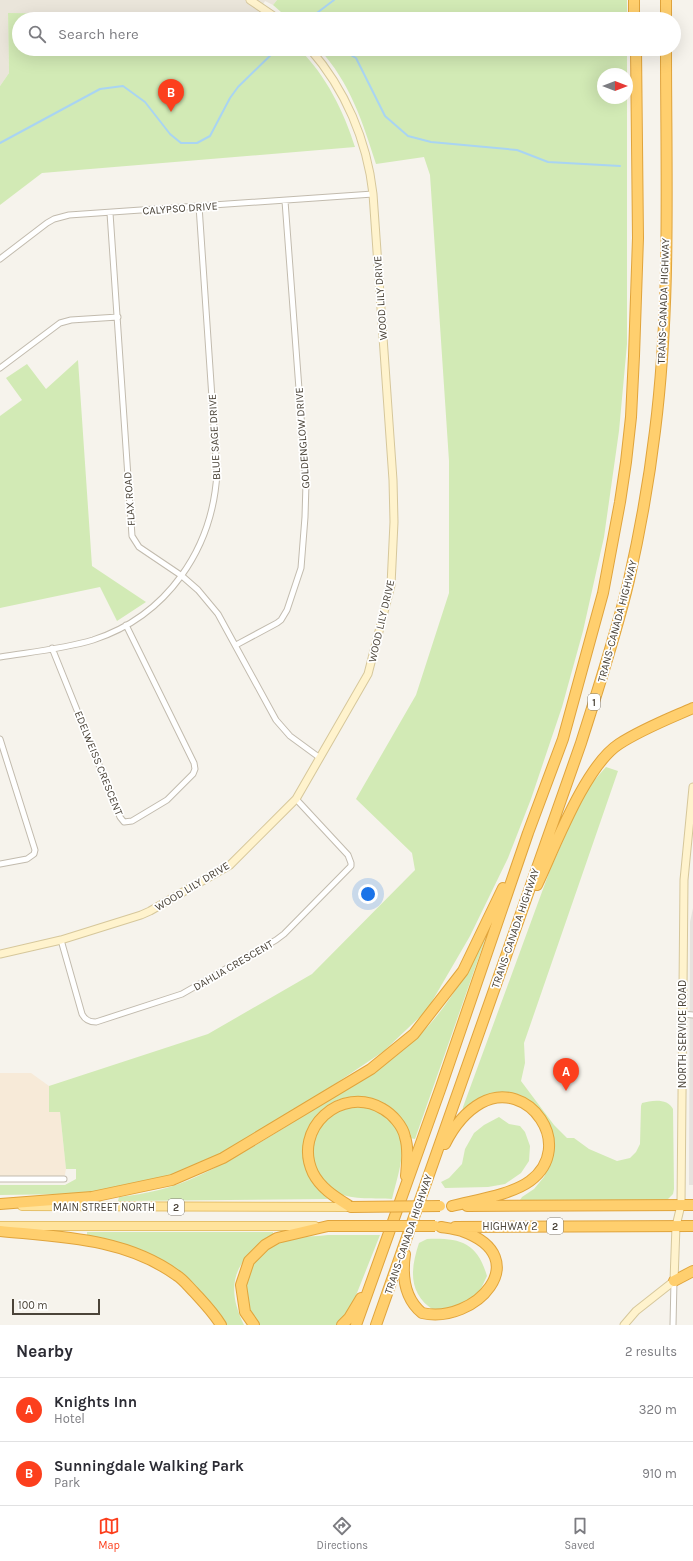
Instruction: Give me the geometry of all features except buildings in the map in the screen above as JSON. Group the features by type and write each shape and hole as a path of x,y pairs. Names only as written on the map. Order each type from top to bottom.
{"highway":[{"path":"635,0 635,12"},
{"path":"666,0 666,12"},
{"name":"TRANS-CANADA HIGHWAY","path":"356,1325 444,1080 528,833 563,739 603,593 621,495 631,417 638,238 636,56"},
{"name":"TRANS-CANADA HIGHWAY","path":"376,1325 581,743 612,646 629,581 645,500 655,430 664,321 666,56"},
{"path":"513,936 570,815 587,781 600,762 618,744 693,708"},
{"path":"0,1205 92,1198 172,1180 223,1158 371,1069 414,1034 463,971 486,926 528,833"},
{"path":"432,1167 458,1122 481,1103 502,1098 512,1100 533,1110 542,1118 550,1141 549,1150 541,1170 530,1181 505,1192 452,1206"},
{"path":"351,1207 334,1197 320,1183 313,1172 307,1151 310,1136 319,1119 332,1108 345,1103 360,1101 375,1104 390,1113 400,1126 405,1136 407,1155 405,1187"},
{"name":"HIGHWAY 2","path":"351,1207 693,1205"},
{"name":"HIGHWAY 2","path":"254,1325 244,1312 242,1285 249,1261 265,1245 277,1238 328,1226 693,1226"},
{"path":"438,1226 462,1232 474,1238 487,1248 494,1258 497,1268 496,1285 489,1301 485,1306"},
{"path":"0,1231 87,1240 117,1247 149,1258 178,1276 213,1312 221,1325"},
{"path":"408,1233 404,1262 404,1280 406,1291 416,1308 425,1316 436,1322 444,1323"},
{"path":"674,1281 693,1270"},
{"path":"342,1325 349,1318 372,1279"}],"main road":[{"name":"MAIN STREET NORTH","path":"0,1205 351,1207"},
{"name":"MAIN STREET NORTH","path":"0,1226 328,1226"}],"street":[{"path":"250,0 268,12"},
{"name":"WOOD LILY DRIVE","path":"0,954 60,940 145,914 225,868 296,799 368,674 390,591 392,579 394,522 393,480 373,194 370,170 357,127 331,75 316,56"},
{"name":"CALYPSO DRIVE","path":"0,259 54,219 69,215 373,194"},
{"name":"GOLDENGLOW DRIVE","path":"236,645 281,620 287,610 302,568 306,483 285,201"},
{"name":"BLUE SAGE DRIVE","path":"0,657 94,639 126,625 161,599 182,576 197,550 206,529 214,503 216,481 216,454 198,206"},
{"name":"FLAX ROAD","path":"110,213 132,536 139,547 182,576 213,606 236,645 271,712 283,729 320,758"},
{"path":"0,368 60,323 71,320 118,317"},
{"name":"EDELWEISS CRESCENT","path":"52,648 120,817 124,822 132,821 167,800 193,774 195,769 194,764 126,625"},
{"path":"0,739 35,850 34,854 28,859 0,864"},
{"name":"NORTH SERVICE ROAD","path":"674,1281 676,1226 681,1205 684,880 693,787"},
{"name":"DAHLIA CRESCENT","path":"60,940 82,1014 91,1022 96,1022 182,994 276,940 284,934 349,869 351,863 348,855 296,799"},
{"path":"682,1014 693,1014"},
{"path":"0,1178 64,1179"},
{"path":"624,1325 636,1311 674,1281"},
{"path":"673,1325 674,1281"}],"shaded area":[{"path":"0,0 277,0 273,5 265,1 258,12 8,13 9,73 0,86"},
{"path":"693,908 693,1185 689,1185 690,922"},
{"path":"0,1073 31,1073 49,1086 49,1112 60,1112 66,1169 64,1179 0,1179"}],"green space":[{"path":"277,0 627,0 627,12 281,12 273,5"},
{"path":"8,13 12,13 12,56 306,56 326,82 340,107 355,147 42,173 0,205 0,86 9,73"},
{"path":"325,56 627,56 627,68 597,68 597,104 627,104 627,344 619,431 604,537 583,631 562,707 531,799 508,858 470,936 427,1010 384,1051 326,1090 221,1154 173,1175 108,1190 72,1194 0,1195 0,1185 65,1185 76,1179 76,1169 66,1169 60,1112 49,1112 49,1086 208,1034 312,974 415,870 412,853 356,799 416,695 449,593 449,461 430,175 424,157 376,164 366,133 347,89"},
{"path":"78,360 92,566 146,602 117,621 100,587 0,608 0,416 22,400 6,378 27,364 46,389"},
{"path":"606,767 618,771 524,1043 525,1063 521,1081 554,1125 567,1138 574,1138 589,1149 617,1161 630,1158 636,1152 640,1144 642,1103 650,1101 664,1101 671,1105 673,1109 674,1189 673,1194 667,1200 520,1200 534,1189 544,1177 553,1151 550,1132 530,1110 502,1099 462,1113 463,1107 550,870 573,818 591,784"},
{"path":"487,934 415,1139 410,1138 400,1116 390,1107 368,1098 349,1097 338,1100 327,1106 319,1114 312,1123 304,1146 306,1169 315,1185 328,1199 118,1201 119,1197 169,1187 213,1169 362,1080 391,1060 418,1037 439,1014 461,981"},
{"path":"357,1105 376,1110 390,1119 397,1129 401,1139 401,1162 392,1199 357,1198 338,1193 324,1181 315,1169 312,1159 312,1151 318,1128 328,1116 334,1112"},
{"path":"499,1117 509,1124 520,1126 525,1132 530,1146 529,1161 521,1173 505,1184 488,1187 445,1188 441,1182 449,1178 462,1164 465,1149 474,1133 484,1125"},
{"path":"87,1232 273,1232 273,1236 250,1254 242,1263 237,1274 234,1285 235,1297 244,1325 225,1325 199,1290 184,1276 167,1264 130,1246 109,1240 87,1237"},
{"path":"328,1235 380,1235 351,1308 337,1325 257,1325 250,1314 245,1289 247,1278 257,1258 265,1250 286,1239"},
{"path":"427,1239 458,1241 466,1244 478,1256 487,1276 475,1301 435,1311 420,1297 414,1281 414,1263 419,1243"}],"waterway":[{"path":"318,12 334,0"},
{"path":"0,143 100,89 123,86 145,102 170,134 181,143 197,143 210,136 230,98 238,87 270,56"},
{"path":"352,56 356,58 385,116 408,136 431,142 517,150 548,162 620,166"}],"place":[{"name":"Sunningdale Walking Park","path":"171,112"},
{"name":"Knights Inn","path":"566,1091"}]}
